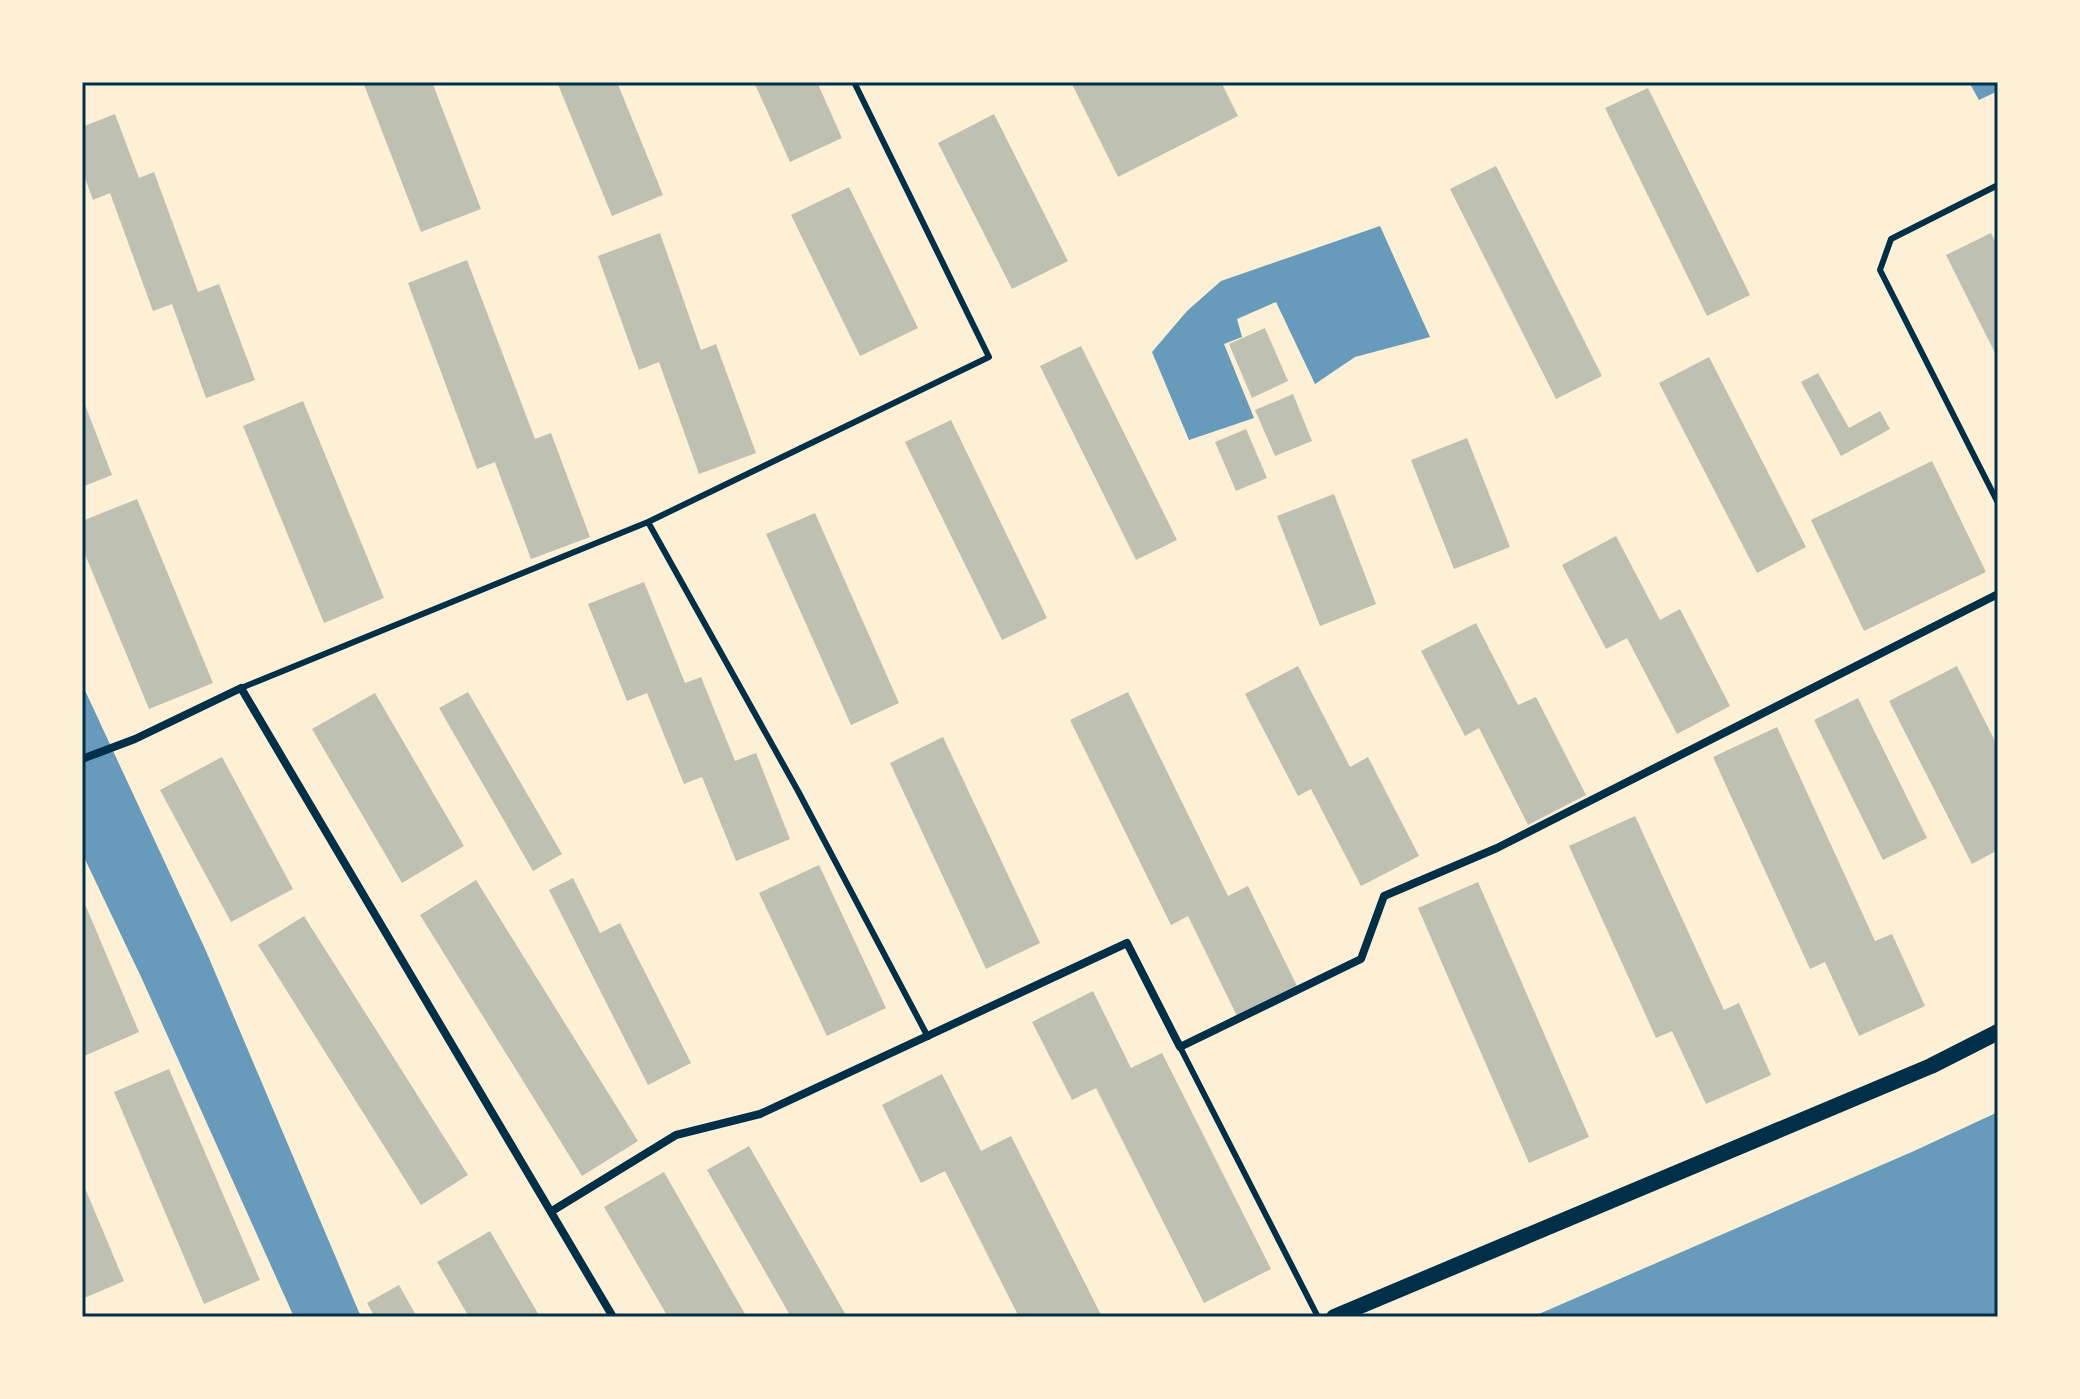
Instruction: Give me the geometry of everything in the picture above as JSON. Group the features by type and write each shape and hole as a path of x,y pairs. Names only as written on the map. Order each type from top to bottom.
{"main road":[{"path":"1334,1317 1931,1066 1998,1032"}],"street":[{"path":"552,1211 676,1135 760,1114 1127,943 1180,1047 1361,959 1384,896 1497,848 1998,594"},
{"path":"82,759 241,688 613,1317"}],"lane":[{"path":"241,688 648,522 989,357 854,82"},
{"path":"1998,185 1891,239 1880,270 1998,503"},
{"path":"648,522 791,778 928,1037"},
{"path":"1180,1047 1318,1317"}],"water":[{"path":"1969,82 1998,82 1998,91 1979,100"},
{"path":"1380,226 1430,337 1355,357 1315,384 1276,302 1237,319 1242,337 1224,344 1254,418 1189,440 1152,352 1187,311 1221,281"},
{"path":"82,684 206,951 361,1317 294,1317 82,853"},
{"path":"1998,1112 1998,1317 1532,1317 1914,1151"}],"building":[{"path":"363,82 432,82 481,209 421,232"},
{"path":"557,82 617,82 663,195 612,216"},
{"path":"754,82 817,82 842,138 790,162"},
{"path":"1071,82 1221,82 1238,116 1118,177"},
{"path":"1648,88 1750,295 1707,316 1605,108"},
{"path":"115,114 139,178 154,172 198,292 219,284 255,380 206,398 172,304 153,311 110,193 93,200 82,170 82,127"},
{"path":"994,114 1068,261 1012,289 938,143"},
{"path":"1496,166 1602,376 1556,399 1450,189"},
{"path":"849,187 918,328 860,356 791,215"},
{"path":"660,233 701,350 716,344 756,453 699,474 659,362 639,370 598,256"},
{"path":"1991,233 1998,247 1998,359 1946,255"},
{"path":"467,260 535,439 551,433 590,537 531,559 495,462 477,469 408,283"},
{"path":"1265,328 1288,381 1252,398 1229,344"},
{"path":"1081,346 1177,540 1136,560 1040,366"},
{"path":"1709,357 1806,547 1757,573 1659,383"},
{"path":"1818,373 1849,428 1880,411 1890,429 1841,456 1801,382"},
{"path":"1293,394 1312,441 1275,456 1255,410"},
{"path":"82,397 112,475 82,487"},
{"path":"303,401 384,598 324,623 243,426"},
{"path":"951,420 1047,618 1002,640 905,442"},
{"path":"1246,429 1267,478 1236,491 1215,442"},
{"path":"1467,438 1510,547 1454,569 1411,460"},
{"path":"1932,461 1986,572 1864,631 1811,520"},
{"path":"1334,494 1376,604 1320,626 1277,516"},
{"path":"137,499 213,683 149,709 82,547 82,521"},
{"path":"815,513 899,703 851,725 766,534"},
{"path":"1616,536 1660,620 1680,609 1730,706 1677,734 1627,638 1606,649 1562,565"},
{"path":"644,582 685,683 701,677 735,761 756,753 790,839 736,861 702,777 684,784 647,693 627,701 588,604"},
{"path":"1476,623 1518,705 1536,697 1586,795 1528,825 1479,728 1465,736 1421,651"},
{"path":"1298,666 1350,767 1368,757 1419,856 1361,886 1311,789 1298,796 1245,694"},
{"path":"1957,666 1998,747 1998,850 1972,864 1889,701"},
{"path":"468,692 562,854 533,871 439,708"},
{"path":"1128,692 1228,896 1248,886 1297,986 1237,1016 1188,916 1171,925 1070,720"},
{"path":"375,693 464,846 402,883 312,729"},
{"path":"1858,698 1927,838 1883,860 1814,720"},
{"path":"1777,727 1875,941 1892,934 1925,1006 1859,1036 1825,962 1810,969 1713,757"},
{"path":"943,737 1040,943 986,969 890,763"},
{"path":"222,757 293,889 231,922 160,790"},
{"path":"1635,816 1724,1010 1739,1003 1771,1075 1706,1104 1672,1031 1656,1038 1569,846"},
{"path":"819,865 886,1008 827,1036 759,893"},
{"path":"573,878 600,933 620,923 691,1063 648,1085 549,890"},
{"path":"476,880 638,1141 582,1176 420,915"},
{"path":"1478,882 1589,1137 1529,1163 1418,908"},
{"path":"82,897 139,1032 82,1057"},
{"path":"304,916 468,1175 421,1205 258,945"},
{"path":"1093,991 1131,1068 1162,1053 1271,1269 1204,1303 1096,1088 1072,1100 1032,1022"},
{"path":"169,1069 260,1280 204,1304 114,1092"},
{"path":"942,1074 981,1151 1011,1136 1102,1317 1019,1317 945,1171 921,1183 882,1105"},
{"path":"749,1146 847,1317 791,1317 707,1170"},
{"path":"664,1172 745,1314 740,1317 668,1317 604,1207"},
{"path":"82,1181 124,1281 82,1299"},
{"path":"490,1231 540,1317 469,1317 437,1262"},
{"path":"399,1285 417,1317 375,1317 367,1303"}]}
